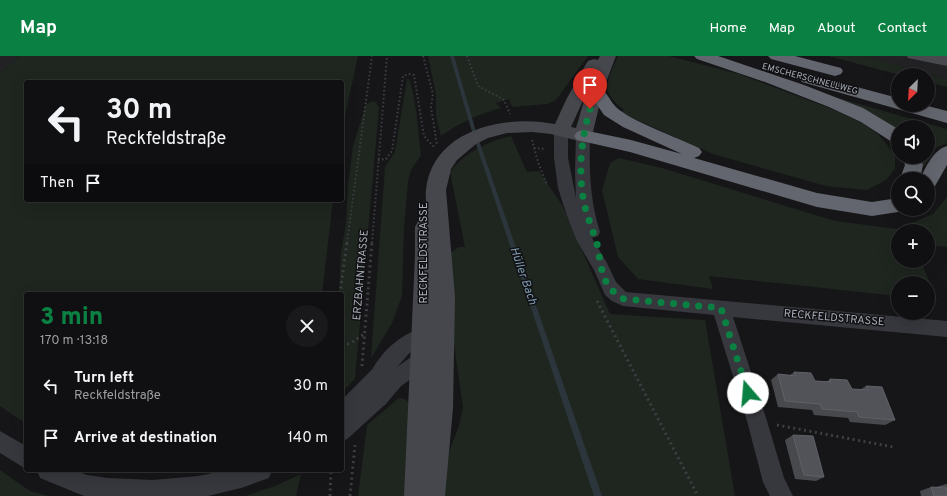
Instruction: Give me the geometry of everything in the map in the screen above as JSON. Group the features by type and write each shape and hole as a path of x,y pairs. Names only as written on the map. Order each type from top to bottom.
{"highway":[{"path":"702,56 765,76 846,107 880,123 891,132"},
{"name":"EMSCHERSCHNELLWEG","path":"722,56 891,101"},
{"name":"EMSCHERSCHNELLWEG","path":"776,56 852,75"},
{"path":"595,90 610,111 629,123 706,159"},
{"path":"935,98 947,101"},
{"path":"929,112 947,117"},
{"path":"585,129 706,159 788,184 848,199 871,200 891,196"},
{"path":"585,129 631,146 817,200 872,209 891,207"},
{"path":"933,172 947,152"}],"street":[{"name":"RECKFELDSTRASSE","path":"600,56 584,81 564,124 560,151 570,201 585,242 601,268 613,293 624,299 947,329"},
{"name":"RECKFELDSTRASSE","path":"601,268 596,243 584,203 580,160 585,129 595,90 608,56"},
{"name":"RECKFELDSTRASSE","path":"418,496 432,344 444,297 436,190 449,147 480,135 500,121 531,126 564,124 585,129"},
{"path":"721,308 757,421 774,482 782,496"},
{"name":"RECKFELDSTRASSE","path":"431,496 440,408 432,344"},
{"path":"344,411 353,404 370,374 400,347 432,344"},
{"path":"348,436 394,380 432,344"},
{"path":"0,441 24,457"},
{"path":"53,472 88,486 109,491 135,493 169,492 196,489 240,478 256,472"}],"path":[{"path":"340,292 372,56"},
{"name":"ERZBAHNTRASSE","path":"370,374 364,334 387,56"},
{"path":"423,56 433,94 431,107 434,130 449,147"},
{"path":"467,56 478,86 504,100 500,121"},
{"path":"378,160 386,159 392,151 403,76 408,74 414,75 424,136 449,147"},
{"path":"530,134 538,162 550,190"},
{"path":"594,295 698,496"},
{"path":"344,345 351,343 364,334"},
{"path":"757,421 892,447"},
{"path":"348,436 350,496"},
{"path":"330,496 331,472"}],"shaded area":[{"path":"0,56 20,56 0,74"},
{"path":"20,56 358,56 344,121 344,80 24,80 24,202 333,202 322,292 24,292 24,423 0,406 0,74"},
{"path":"428,56 588,56 556,100 547,104 512,107 509,99 496,103 501,108 470,119 441,136 436,116 436,94"},
{"path":"618,56 669,56 739,74 832,109 864,124 879,135 891,150 891,164 895,164 895,169 886,180 867,190 826,186 713,154 621,113 624,110 616,103 608,91 609,79"},
{"path":"828,56 867,56 909,68 891,68 891,73"},
{"path":"867,56 947,56 947,79 935,76 935,68 909,68"},
{"path":"935,76 947,79 947,87 935,84"},
{"path":"407,79 409,79 414,97 421,155 411,170 408,181 404,227 402,296 392,323 371,358 385,167 395,152"},
{"path":"831,96 915,120 891,120 891,125 875,115"},
{"path":"372,101 376,102 379,108 355,379 344,390 344,292 339,292 341,253 346,223 348,185 353,146 366,105"},
{"path":"935,126 947,129 947,143 935,150"},
{"path":"511,136 527,172 539,171 562,205 610,314 705,320 735,496 440,496 450,449 459,426 463,408 454,344 449,263 450,253 459,247 465,247 450,172 470,153 493,141"},
{"path":"619,158 662,168 835,221 891,228 891,268 924,268 927,276 891,276 891,295 709,276 713,289 638,279 618,257 602,190 610,163"},
{"path":"947,197 947,247 937,246 935,247 935,224 909,224 928,216 935,216 935,212"},
{"path":"399,398 405,399 410,404 410,496 358,496 367,425"},
{"path":"0,470 30,491 49,496 0,496"},
{"path":"301,474 296,496 245,496 275,486"}],"building":[{"path":"794,372 811,373 815,381 831,382 830,379 847,380 852,389 868,390 866,386 882,387 895,420 859,417 857,412 822,409 820,404 785,401 778,374 796,376"},
{"path":"793,435 813,436 824,477 804,475"},
{"path":"931,487 947,488 947,496 934,496"}],"waterway":[{"name":"Hüller Bach","path":"452,56 475,135 598,496"}],"route":[{"path":"590,109 583,136 580,160 584,203 596,243 601,268 608,285 613,293 624,299 721,308 748,393"}]}
